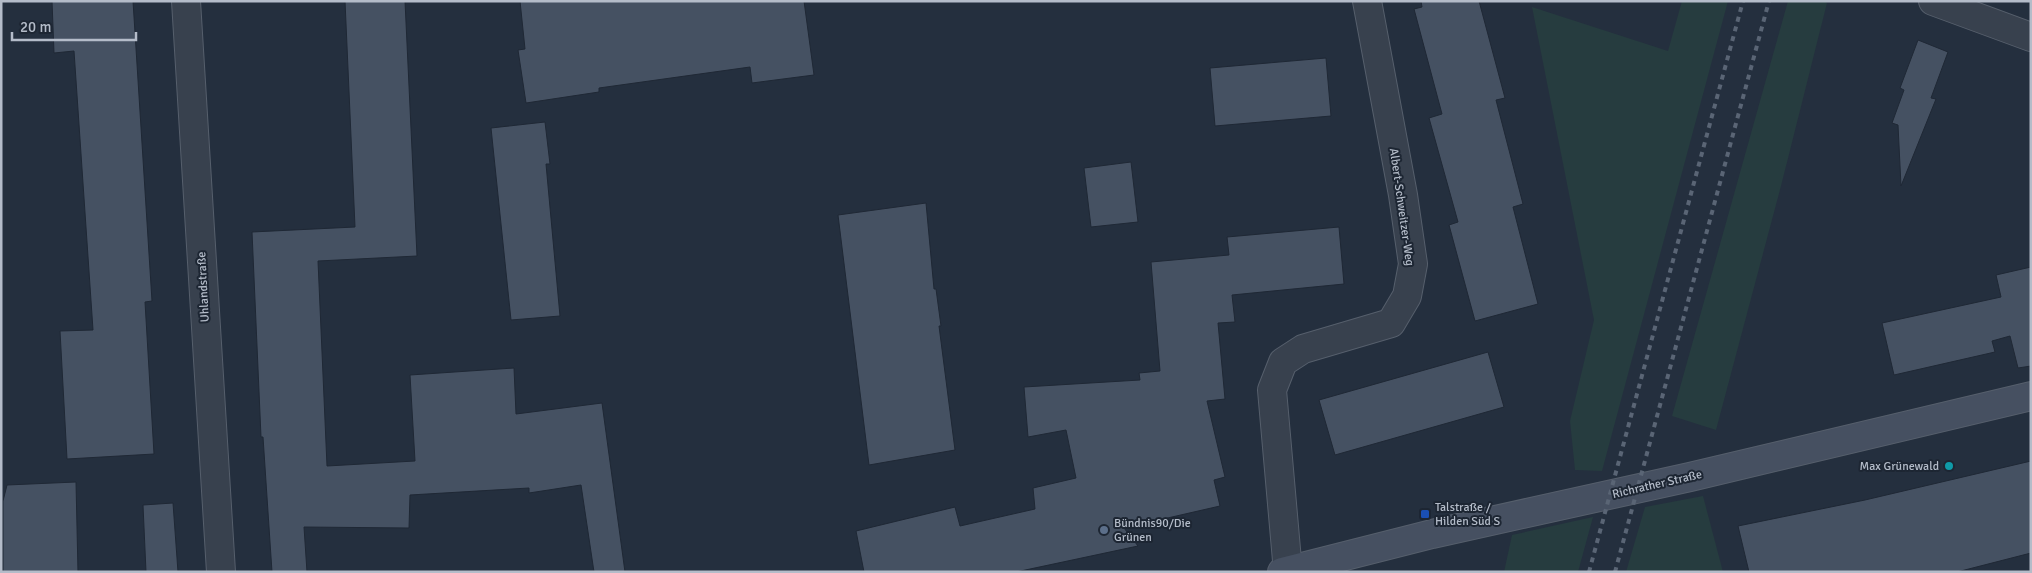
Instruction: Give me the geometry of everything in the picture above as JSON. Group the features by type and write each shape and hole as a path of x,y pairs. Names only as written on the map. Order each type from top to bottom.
{"main road":[{"name":"Richrather Straße","path":"1286,571 1432,534 1690,477 2031,396"}],"street":[{"name":"Uhlandstraße","path":"186,1 222,572"},
{"name":"Albert-Schweitzer-Weg","path":"1286,571 1272,390 1283,362 1303,349 1391,323 1407,296 1412,264 1402,195 1368,1"},
{"path":"1933,1 2031,36"}],"green space":[{"path":"1682,1 1728,1 1602,471 1575,470 1570,421 1594,320 1532,7 1668,51"},
{"path":"1788,1 1824,1 1827,3 1781,186 1716,430 1672,416"},
{"path":"1703,496 1723,572 1626,572 1645,507"},
{"path":"1593,517 1578,572 1504,572 1512,535"}],"building":[{"path":"52,1 133,1 152,301 145,302 154,454 67,459 60,331 93,330 74,51 54,53"},
{"path":"345,1 405,1 417,256 318,261 327,466 415,461 410,375 514,368 516,414 602,403 625,572 594,572 581,485 529,493 529,488 410,495 409,528 304,527 307,572 272,572 263,437 261,437 252,232 355,227"},
{"path":"520,1 804,1 814,75 752,83 750,67 599,88 599,92 526,103 518,50 525,49"},
{"path":"1421,1 1479,1 1505,98 1496,100 1523,204 1513,207 1538,304 1475,321 1449,225 1458,222 1429,118 1442,114 1414,9 1422,7"},
{"path":"1918,40 1948,52 1931,98 1936,99 1901,186 1898,125 1892,123 1904,90 1900,88"},
{"path":"1326,58 1331,116 1215,126 1210,68"},
{"path":"545,122 550,164 546,164 560,316 511,320 491,128"},
{"path":"1131,162 1138,222 1091,227 1084,168"},
{"path":"926,203 934,289 936,289 941,326 939,326 955,450 869,465 838,215"},
{"path":"1339,227 1344,284 1232,295 1235,322 1218,323 1225,399 1207,401 1225,477 1214,480 1220,506 1124,528 1138,546 1016,572 864,572 856,531 955,507 960,526 1035,509 1033,488 1076,478 1066,430 1028,437 1024,387 1140,380 1139,373 1160,371 1151,262 1229,255 1227,237"},
{"path":"2031,267 2031,366 2018,368 2010,336 1992,341 1995,352 1894,375 1882,323 2001,297 1996,275"},
{"path":"1488,352 1504,407 1335,455 1319,400"},
{"path":"2031,461 2031,553 1957,572 1749,572 1738,526 1865,500"},
{"path":"76,482 78,572 3,572 3,501 7,485"},
{"path":"173,503 178,572 146,572 143,505"}],"railway":[{"path":"1589,572 1743,1"},
{"path":"1615,572 1769,1"}],"place":[{"name":"Max Grünewald","path":"1949,466"},
{"name":"Talstraße / Hilden Süd S","path":"1425,514"},
{"name":"Bündnis90/Die Grünen","path":"1104,530"}]}
